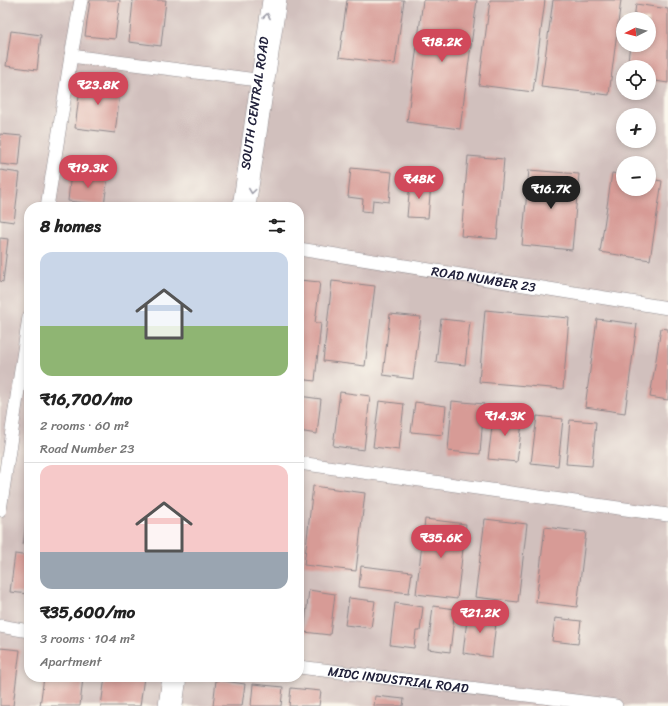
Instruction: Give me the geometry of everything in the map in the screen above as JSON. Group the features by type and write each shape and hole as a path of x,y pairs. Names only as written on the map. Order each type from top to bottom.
{"street":[{"path":"48,202 81,0"},
{"name":"SOUTH CENTRAL ROAD","path":"250,202 263,81 269,0"},
{"name":"SOUTH CENTRAL ROAD","path":"239,202 280,0"},
{"path":"71,56 263,81"},
{"name":"ROAD NUMBER 23","path":"304,250 668,308"},
{"path":"0,510 24,351"},
{"path":"304,465 668,515"},
{"path":"0,626 24,630"},
{"name":"MIDC INDUSTRIAL ROAD","path":"304,669 514,700 616,706"},
{"path":"165,706 168,682"},
{"path":"176,706 179,682"}],"shaded area":[{"path":"0,0 668,0 668,706 0,706"}],"building":[{"path":"90,0 120,0 115,39 85,36"},
{"path":"133,0 166,0 161,46 129,42"},
{"path":"347,0 404,0 395,64 339,57"},
{"path":"423,0 477,0 460,129 407,122"},
{"path":"490,0 545,0 533,92 479,85"},
{"path":"553,0 621,0 619,12 616,12 616,40 609,95 541,87"},
{"path":"636,4 668,9 668,83 656,81 656,60 628,60 629,52 656,52 656,12 635,12"},
{"path":"11,31 41,35 37,70 6,66"},
{"path":"81,80 121,85 115,133 75,128"},
{"path":"0,134 22,136 19,166 0,164"},
{"path":"468,156 504,159 497,239 461,236"},
{"path":"351,168 392,172 389,202 373,200 372,212 362,211 363,199 348,197"},
{"path":"0,170 20,173 14,222 0,220"},
{"path":"529,170 579,174 572,250 522,245"},
{"path":"71,172 108,177 104,202 68,201"},
{"path":"612,173 616,174 616,196 656,196 656,180 662,181 650,260 600,252"},
{"path":"410,182 431,184 428,218 407,217"},
{"path":"0,238 8,239 3,282 0,281"},
{"path":"304,280 320,282 315,323 321,323 315,381 304,380"},
{"path":"332,281 375,286 365,366 323,361"},
{"path":"485,310 569,318 563,389 479,382"},
{"path":"390,314 421,317 413,379 383,375"},
{"path":"441,319 470,322 465,365 436,362"},
{"path":"597,319 637,324 625,413 585,407"},
{"path":"661,328 668,329 668,400 650,397"},
{"path":"340,392 370,396 364,450 333,446"},
{"path":"304,397 321,399 317,434 304,432"},
{"path":"379,401 404,404 399,450 373,447"},
{"path":"452,401 484,404 480,454 448,451"},
{"path":"415,402 446,406 443,435 411,432"},
{"path":"494,411 523,415 517,462 488,459"},
{"path":"537,416 563,419 558,466 531,463"},
{"path":"570,420 596,422 592,466 566,464"},
{"path":"313,486 365,493 356,571 304,565"},
{"path":"425,519 466,524 457,599 416,594"},
{"path":"485,519 527,524 518,602 475,597"},
{"path":"545,527 586,532 577,607 536,602"},
{"path":"15,554 24,555 24,593 10,592"},
{"path":"361,566 412,572 409,593 359,587"},
{"path":"309,590 335,594 330,635 304,632"},
{"path":"349,598 375,601 371,628 345,625"},
{"path":"395,603 423,607 420,631 416,631 414,648 390,645"},
{"path":"433,606 455,609 450,652 428,649"},
{"path":"468,611 497,614 492,657 463,653"},
{"path":"555,618 581,621 578,644 552,641"},
{"path":"0,648 20,650 13,706 0,706"},
{"path":"43,682 82,682 80,706 40,706"},
{"path":"104,682 143,682 140,706 101,706"},
{"path":"216,682 245,684 242,706 213,706"},
{"path":"253,684 283,687 281,706 251,706"},
{"path":"291,688 321,691 319,706 289,706"},
{"path":"375,696 404,699 403,706 374,706"}]}
